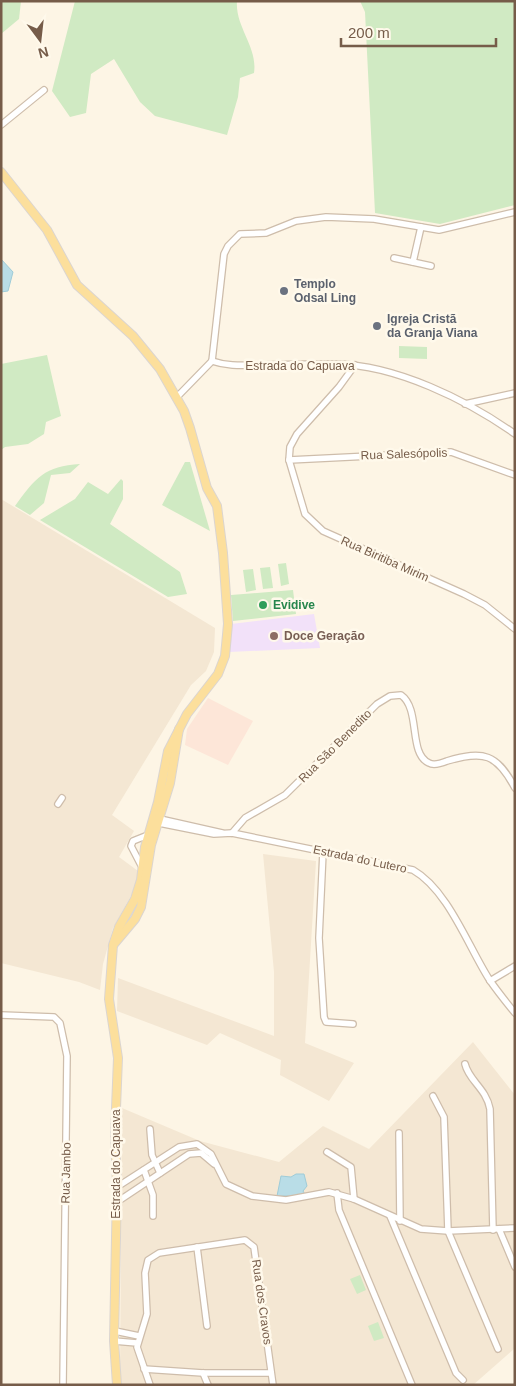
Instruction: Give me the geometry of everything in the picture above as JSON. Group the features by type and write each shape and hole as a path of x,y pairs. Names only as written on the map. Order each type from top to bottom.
{"main road":[{"name":"Estrada do Capuava","path":"1,172 47,230 77,285 148,351 176,398 190,428 207,488 217,506 228,624 225,656 222,665 179,729 166,756 158,802 148,835 138,890 119,927 113,945 109,999 118,1058 115,1133 117,1202 114,1341 117,1385"},
{"name":"Estrada do Capuava","path":"113,945 139,912 145,893 151,845 175,758 179,729"},
{"path":"166,756 175,758"},
{"path":"130,907 133,913 139,912"}],"street":[{"path":"1,125 44,90"},
{"path":"176,398 212,361 224,254 235,238 245,233 266,233 310,218 374,219 421,227 450,229 515,212"},
{"path":"413,262 421,227"},
{"path":"394,258 431,266"},
{"name":"Estrada do Capuava","path":"212,361 229,366 355,365 394,374 465,404 515,434"},
{"path":"289,460 292,441 355,365"},
{"path":"465,404 515,393"},
{"name":"Rua Salesópolis","path":"289,460 451,452 515,475"},
{"name":"Rua Biritiba Mirim","path":"289,460 305,514 323,531 464,594 485,605 515,629"},
{"name":"Rua São Benedito","path":"232,833 245,818 285,795 384,698 400,695 408,702 417,743 423,760 433,765 475,755 494,759 502,766 515,788"},
{"name":"Estrada do Lutero","path":"159,821 214,834 232,833 393,865 422,875 437,891 490,981 515,1013"},
{"path":"143,869 131,848 134,841 148,835"},
{"path":"323,852 319,938 324,1017 326,1022 330,1024 353,1024"},
{"path":"490,981 515,966"},
{"name":"Rua Jambo","path":"1,1015 54,1017 60,1023 67,1056 63,1385"},
{"path":"465,1064 468,1073 488,1096 496,1229 515,1267"},
{"path":"433,1096 436,1105 444,1114 448,1232 498,1349"},
{"path":"150,1129 154,1163 160,1173"},
{"path":"399,1133 400,1221"},
{"path":"117,1186 179,1147 197,1144 211,1154 226,1184 252,1196 286,1200 324,1193 337,1193 421,1229 448,1232 515,1228"},
{"path":"117,1202 180,1158 195,1152 207,1156 216,1166"},
{"path":"328,1152 351,1167 354,1199"},
{"path":"163,1158 168,1167"},
{"path":"144,1170 153,1195 153,1216"},
{"path":"337,1193 339,1210 412,1385"},
{"path":"390,1216 456,1373 462,1380"},
{"name":"Rua dos Cravos","path":"138,1340 147,1314 145,1272 148,1260 159,1253 245,1240 254,1246 273,1385"},
{"path":"197,1247 207,1326"},
{"path":"115,1331 138,1340"},
{"path":"114,1341 138,1340"},
{"path":"138,1340 138,1352 150,1385"},
{"path":"144,1369 203,1373 271,1373"},
{"path":"203,1373 208,1385"}],"shaded area":[{"path":"1,499 215,628 214,652 206,671 191,685 112,815 134,831 119,857 138,871 137,885 113,928 103,964 100,990 79,982 1,963"},
{"name":"Doce Geração","path":"314,614 320,648 229,652 231,624"},
{"path":"208,698 253,721 228,765 185,745 187,729"},
{"path":"263,854 316,861 305,1043 354,1063 329,1101 280,1075 281,1060 220,1033 207,1045 117,1011 118,978 274,1036 274,972"},
{"path":"473,1042 515,1095 515,1348 473,1385 122,1385 120,1379 122,1108 200,1141 279,1162 323,1126 369,1149"}],"green space":[{"path":"1,1 21,1 19,19 1,34"},
{"path":"75,1 237,1 239,20 253,54 254,73 240,78 238,97 227,135 155,116 140,102 114,59 91,74 86,113 70,117 52,91"},
{"path":"360,1 515,1 515,205 440,224 375,213 365,12"},
{"path":"399,346 427,347 427,359 399,358"},
{"path":"47,355 61,416 46,422 44,434 28,444 5,447 1,450 1,364"},
{"path":"185,462 190,462 210,531 162,505"},
{"path":"80,464 70,473 51,475 44,503 30,515 15,506 42,475 58,467"},
{"path":"121,479 123,481 123,499 110,524 180,572 187,594 168,597 40,520 75,499 88,482 108,494"},
{"path":"286,563 289,584 281,586 278,564"},
{"path":"270,567 273,588 263,589 260,568"},
{"path":"253,569 256,590 246,592 243,570"},
{"name":"Evidive","path":"293,590 296,614 233,621 231,595"},
{"path":"360,1275 366,1290 357,1294 350,1279"},
{"path":"378,1322 384,1338 374,1341 368,1326"}],"water":[{"path":"1,259 13,272 8,291 1,292"},
{"path":"296,1174 304,1174 307,1186 303,1191 306,1196 277,1196 281,1176 291,1177"}],"place":[{"name":"Templo Odsal Ling","path":"284,291"},
{"name":"Igreja Cristã da Granja Viana","path":"377,326"},
{"name":"Evidive","path":"263,605"},
{"name":"Doce Geração","path":"274,636"}]}
